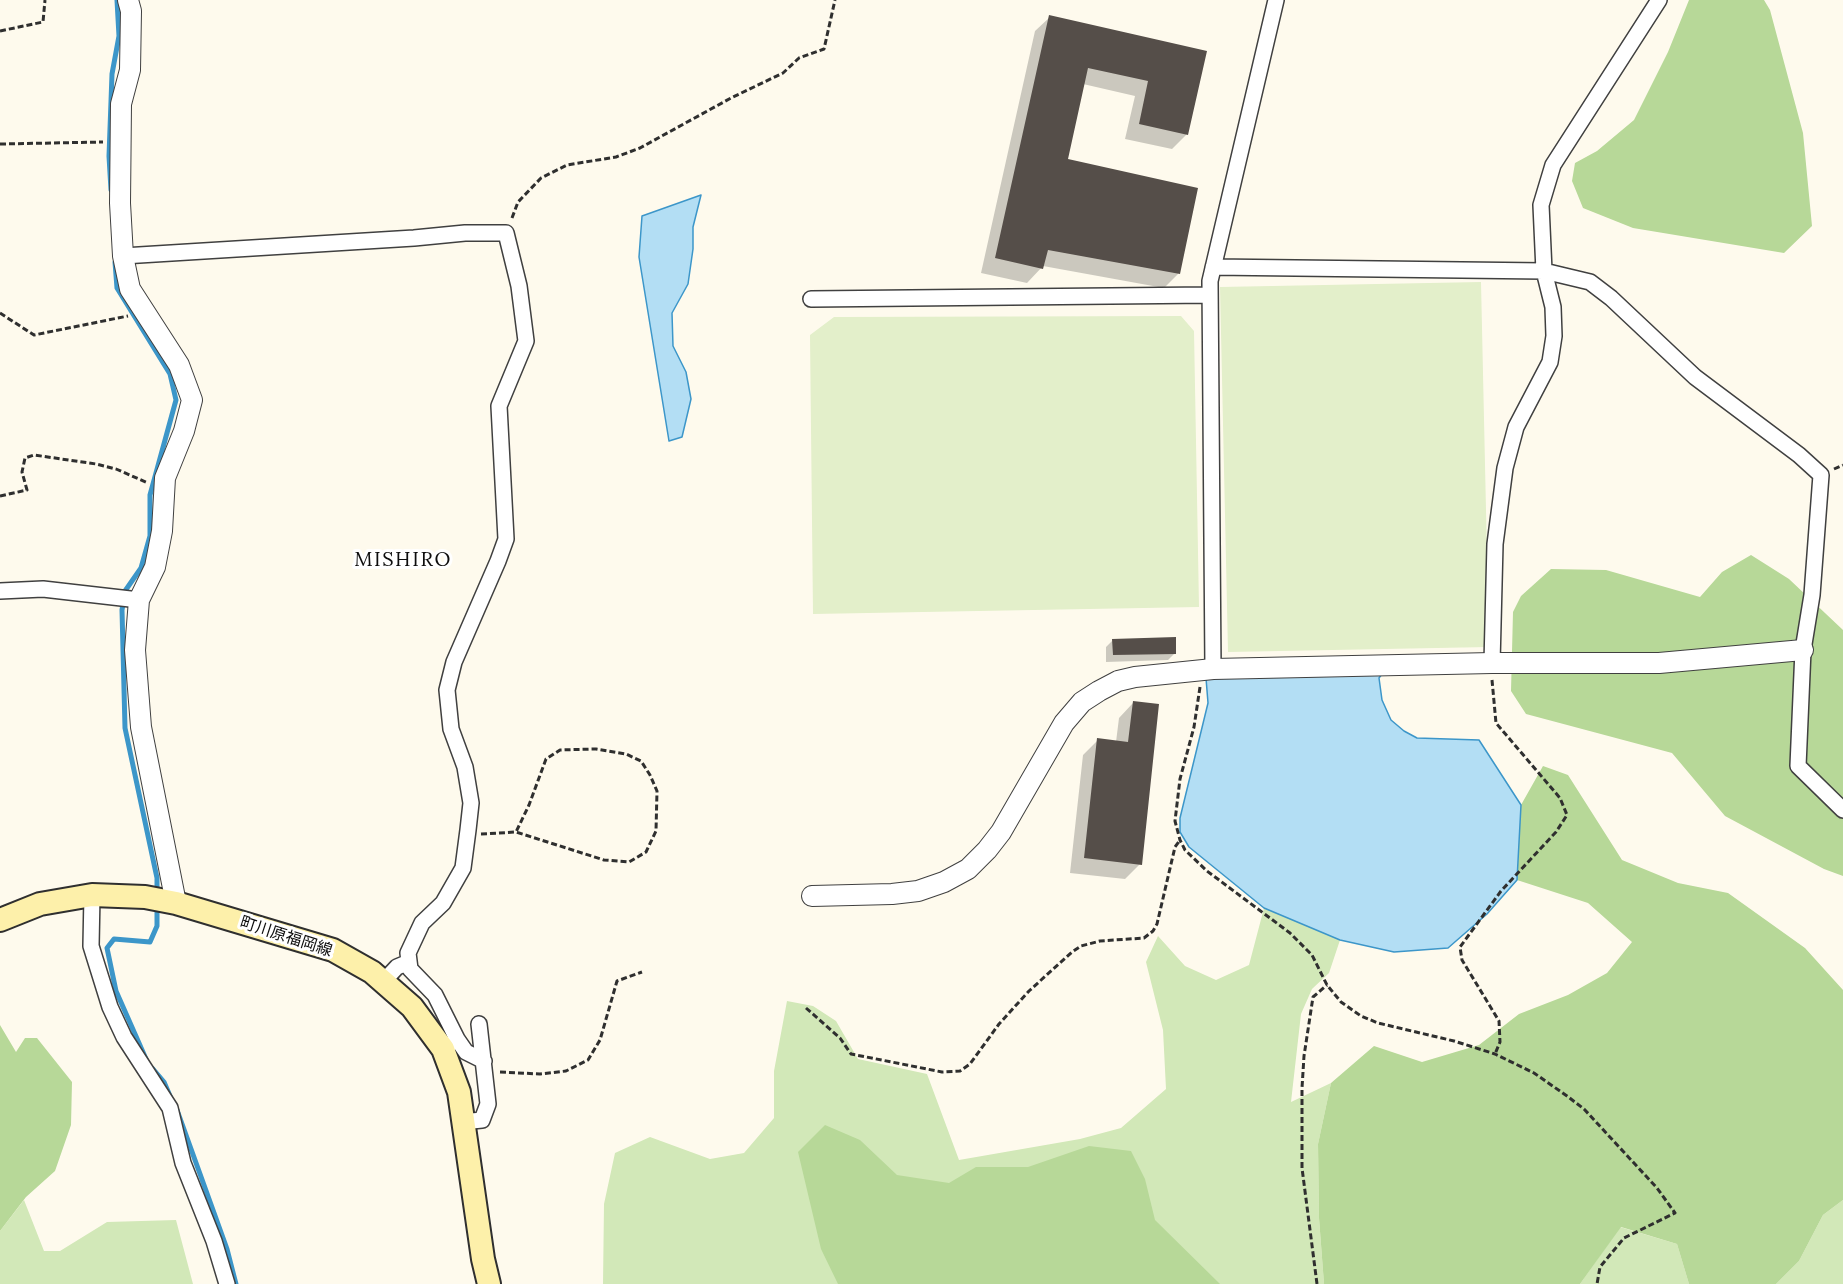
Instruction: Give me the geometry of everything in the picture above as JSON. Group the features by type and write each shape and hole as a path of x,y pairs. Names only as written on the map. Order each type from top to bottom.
{"main road":[{"name":"町川原福岡線","path":"0,920 39,904 92,895 146,897 176,903 333,950 372,972 450,1044 489,1284"}],"street":[{"path":"128,0 131,12 130,70 121,104 120,141 123,256 130,288 179,364 192,400 184,431 165,478 162,531 155,567 139,600 135,650 141,727 176,903"},
{"path":"1205,670 1210,281 1276,0"},
{"path":"1492,663 1495,544 1505,468 1516,427 1550,362 1554,336 1553,307 1544,271 1541,205 1553,165 1659,0"},
{"path":"123,256 465,233 506,233 519,286 526,341 499,406 506,539 454,662 447,690 451,729 465,767 471,802 468,835 463,868 443,903 422,923 408,953 410,969 435,995 450,1044 484,1061"},
{"path":"1213,267 1544,271 1590,282 1611,298 1695,377 1799,455 1821,475 1812,595 1803,650 1798,766 1843,810"},
{"path":"811,299 1210,296"},
{"path":"0,591 43,589 139,600"},
{"path":"812,896 918,891 945,882 968,869 1001,832 1064,723 1082,702 1118,681 1135,677 1205,670 1492,663 1659,663 1803,650"},
{"path":"92,895 91,946 110,1007 124,1037 170,1108 183,1163 214,1242 227,1284"},
{"path":"383,982 397,967 410,962"},
{"path":"462,1122 482,1120 488,1104 479,1024"}],"path":[{"path":"0,31 43,21 45,0"},
{"path":"506,233 518,202 541,178 567,165 616,157 640,148 731,98 783,73 799,58 824,49 835,0"},
{"path":"0,144 120,141"},
{"path":"0,313 34,335 145,312"},
{"path":"0,496 27,490 22,472 25,458 34,455 96,464 164,487"},
{"path":"1492,663 1496,723 1560,798 1567,815 1556,832 1501,891 1460,946 1462,960 1499,1021 1500,1042 1495,1054"},
{"path":"1205,670 1194,727 1180,779 1175,821 1185,850 1207,871 1290,933 1312,955 1327,985 1341,1002 1361,1016 1378,1023 1425,1033 1495,1054 1534,1073 1584,1109 1658,1188 1675,1213 1624,1238 1600,1267 1597,1284"},
{"path":"468,835 516,832 604,860 629,862 646,852 656,831 657,791 641,761 626,754 596,750 560,750 546,759 516,832"},
{"path":"806,1008 840,1038 851,1054 942,1072 960,1071 970,1064 999,1024 1029,991 1072,952 1081,946 1100,941 1144,938 1153,931 1157,924 1175,847 1180,840"},
{"path":"484,1061 498,1072 540,1074 566,1071 588,1060 600,1040 617,981 642,972"},
{"path":"1317,1284 1302,1168 1302,1088 1304,1056 1313,997 1327,985"}],"green space":[{"path":"1689,0 1764,0 1770,10 1803,133 1812,226 1784,253 1633,228 1583,208 1572,181 1575,163 1597,151 1634,120 1668,52"},
{"path":"1481,282 1489,647 1228,652 1220,287"},
{"path":"1181,316 1194,331 1199,607 813,614 810,335 834,317"},
{"path":"1751,555 1789,579 1843,630 1843,876 1824,869 1725,816 1672,753 1526,714 1511,691 1513,612 1521,596 1551,569 1606,570 1700,597 1722,572"},
{"path":"1543,766 1568,775 1622,860 1678,883 1728,893 1805,948 1843,990 1843,1200 1823,1215 1799,1261 1776,1284 1689,1284 1677,1244 1621,1227 1580,1284 1324,1284 1319,1218 1318,1144 1331,1083 1374,1046 1422,1062 1479,1045 1519,1014 1568,995 1607,973 1632,942 1588,903 1517,880 1521,805"},
{"path":"1264,908 1340,940 1329,973 1312,989 1301,1014 1291,1102 1331,1083 1318,1144 1319,1218 1324,1284 603,1284 604,1204 615,1153 650,1137 710,1159 744,1153 774,1118 774,1071 787,1001 813,1006 836,1021 858,1059 927,1074 959,1160 1080,1139 1121,1128 1166,1089 1163,1030 1146,962 1158,936 1185,966 1216,980 1249,965"},
{"path":"0,1025 16,1052 25,1038 37,1038 72,1082 71,1125 55,1171 26,1197 0,1231"},
{"path":"825,1125 860,1140 897,1175 949,1183 976,1167 1028,1167 1089,1146 1131,1151 1145,1179 1155,1220 1220,1284 838,1284 821,1249 798,1152"},
{"path":"24,1200 44,1251 60,1251 107,1222 176,1220 193,1284 0,1284 0,1231"},
{"path":"1843,1200 1843,1284 1776,1284 1799,1261 1823,1215"},
{"path":"1620,1227 1677,1244 1689,1284 1580,1284"}],"water":[{"path":"701,195 693,227 693,249 688,284 672,313 673,346 686,372 691,399 682,437 669,441 639,257 642,216"},
{"path":"1385,670 1379,678 1382,700 1391,720 1417,738 1479,740 1521,805 1517,880 1487,914 1448,948 1394,952 1340,940 1264,908 1189,847 1180,832 1180,818 1208,703 1206,678"}],"building":[{"path":"1049,15 1207,51 1188,135 1139,124 1148,81 1088,68 1068,159 1198,188 1180,274 1048,250 1043,269 995,258"},
{"path":"1176,637 1176,654 1113,655 1112,639"},
{"path":"1133,701 1159,704 1142,865 1084,858 1097,738 1128,742"}],"waterway":[{"path":"111,190 109,156 112,74 119,36 117,0"},
{"path":"115,262 117,288 170,374 176,400 150,495 150,536 141,568 125,591 122,610 125,728 157,878 157,893"},
{"path":"146,1059 116,991 107,948 114,939 150,942 157,926 157,905"},
{"path":"153,1069 164,1082 170,1096"},
{"path":"177,1110 227,1249 236,1284"}],"district":[{"name":"MISHIRO","path":"403,560"}]}
